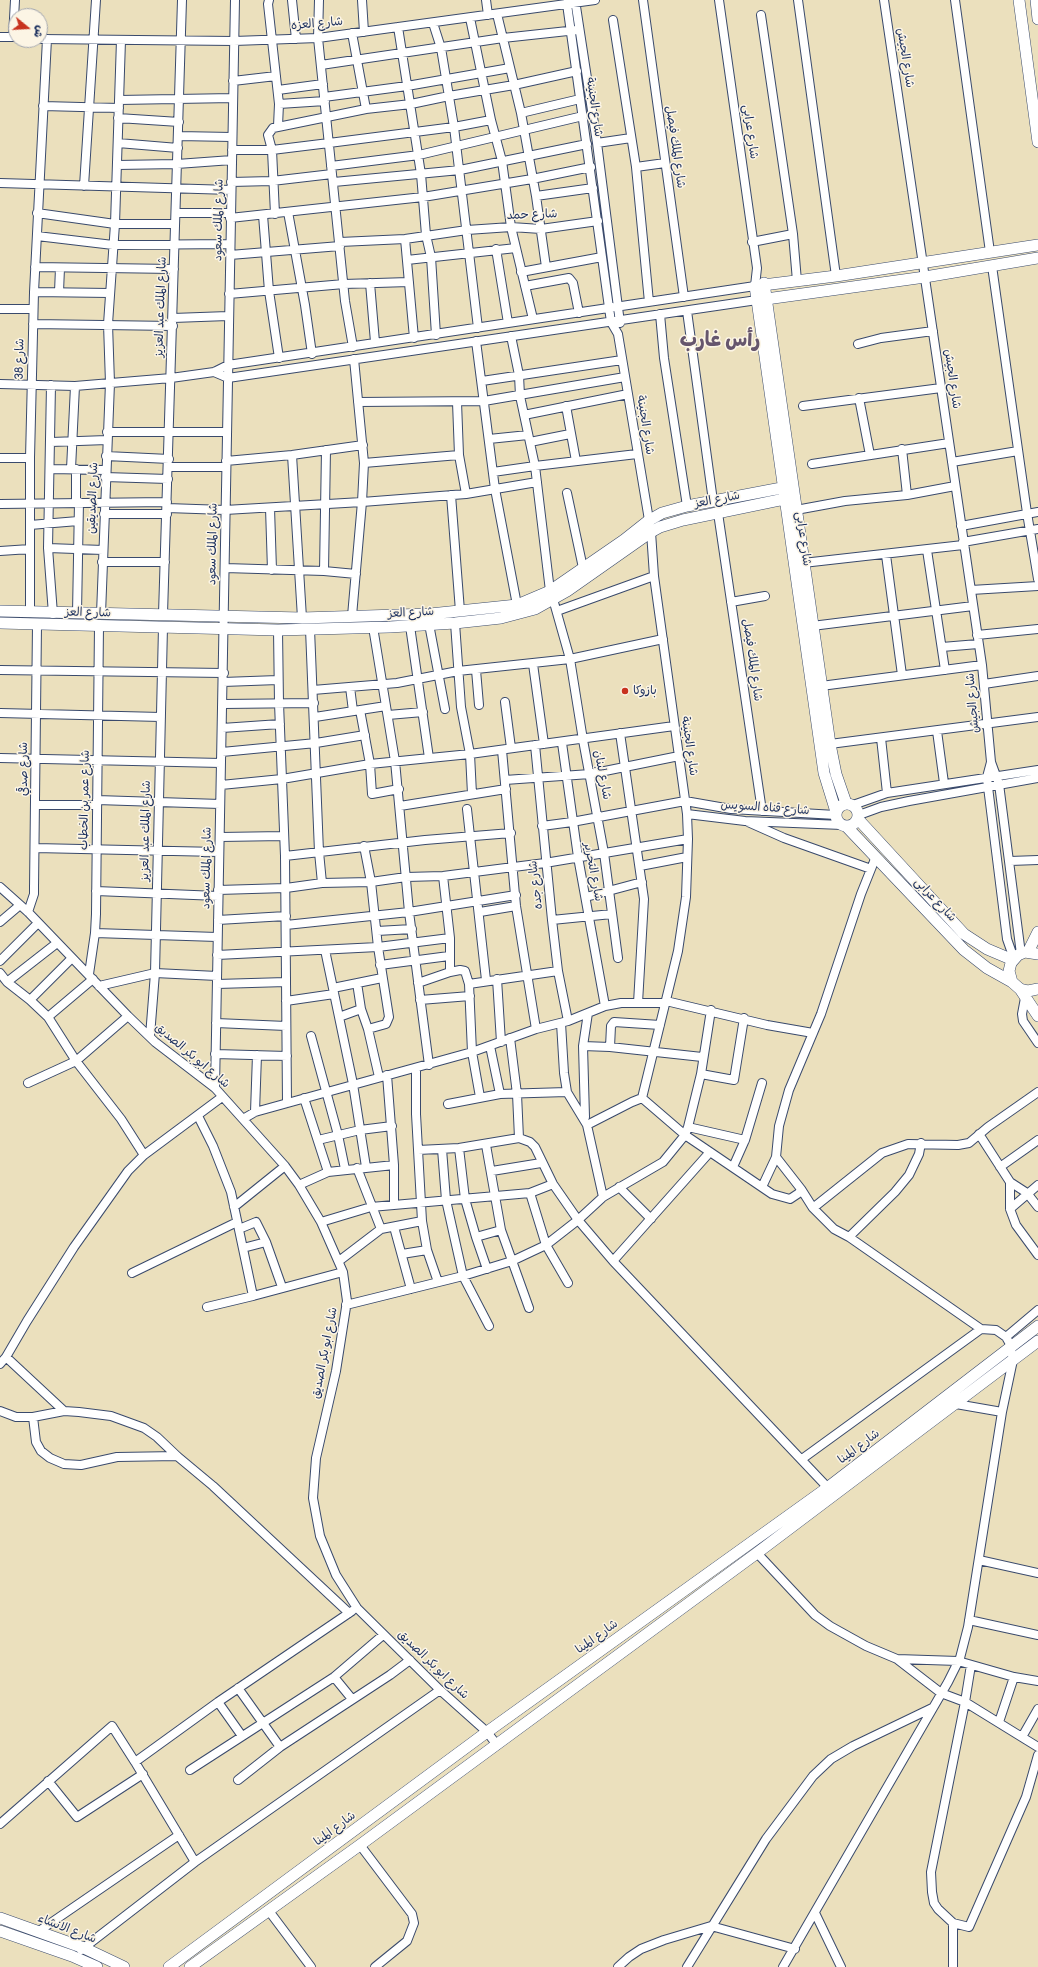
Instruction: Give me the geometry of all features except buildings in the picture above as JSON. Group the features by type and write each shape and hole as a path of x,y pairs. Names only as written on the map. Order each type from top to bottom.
{"main road":[{"path":"1019,0 1038,142"},
{"path":"1036,0 1038,19"},
{"path":"760,285 836,276 1038,245"},
{"path":"762,299 925,277 1038,258"},
{"name":"شارع عرابى","path":"760,285 824,774 840,820 875,859 910,891 964,950 1019,990"},
{"name":"شارع عرابى","path":"788,493 796,510 830,744 836,774 850,804"},
{"name":"شارع العز","path":"0,611 53,614 163,614 302,618 430,614 517,605 552,595 649,526 665,512 713,501 788,493"},
{"name":"شارع العز","path":"0,623 278,630 410,626 455,623 521,614 535,609 584,568 649,526 718,513 788,493"},
{"path":"850,804 857,809 859,817 854,825 840,820 841,806 850,804"},
{"name":"شارع عرابى","path":"859,817 964,934 987,949 1023,956"},
{"path":"1038,932 1023,956 1009,971 1019,990 1038,1016"},
{"path":"1019,990 1028,991 1038,989"},
{"name":"شارع المينا","path":"190,1967 497,1745 835,1496 952,1400 1011,1347 1038,1326"},
{"name":"شارع المينا","path":"169,1967 487,1732 827,1488 952,1400 1013,1360 1038,1341"},
{"name":"شارع الانشاء","path":"0,1918 84,1948 124,1967"},
{"name":"شارع الانشاء","path":"0,1931 72,1956 97,1967"}],"street":[{"path":"84,186 96,0"},
{"name":"شارع الملك عبد العزيز","path":"163,614 170,433 182,0"},
{"name":"شارع الملك سعود","path":"215,1088 217,937 224,682 228,316 235,0"},
{"path":"269,0 278,90 278,126"},
{"path":"292,0 296,39"},
{"path":"319,0 318,38 334,182 335,205 353,347"},
{"path":"362,0 364,32"},
{"path":"486,0 488,15"},
{"name":"شارع العزه","path":"48,39 234,40 318,38 470,18 568,2 595,0"},
{"name":"شارع الملك فيصل","path":"643,0 684,297"},
{"name":"شارع عرابى","path":"719,0 752,242 760,285"},
{"path":"798,0 836,276"},
{"name":"شارع الجيش","path":"884,0 982,665 991,762 999,784 1023,956"},
{"path":"955,0 990,252"},
{"name":"شارع الجنينة","path":"568,2 576,30 597,146 621,320 618,334 649,526 654,576 687,814 688,839 683,924 666,1002 642,1098"},
{"name":"شارع الجنينة","path":"576,2 577,71 580,99 588,147 611,322 618,334"},
{"path":"497,14 521,113 536,196 546,267"},
{"path":"761,15 793,234 797,281"},
{"path":"470,18 477,43 491,120 502,161 511,227 521,272 534,319"},
{"path":"613,20 636,167 649,302"},
{"path":"434,22 441,48 457,147 478,328"},
{"path":"398,28 401,54 419,155 426,235 430,257 436,335"},
{"path":"321,65 503,38 576,30"},
{"path":"352,33 366,109"},
{"name":"شارع الصديقين","path":"101,614 104,502 110,383 108,324 115,224 121,40"},
{"name":"شارع 38","path":"30,613 30,458 33,324 42,106 43,48"},
{"path":"279,104 324,99 362,91 446,80 510,68"},
{"path":"275,214 272,181 272,150 268,134 271,129 278,126 326,118 366,109 411,104 514,85 577,71"},
{"path":"233,81 276,76"},
{"path":"278,90 323,84"},
{"path":"42,106 90,107 179,98 233,98"},
{"path":"521,113 580,99"},
{"path":"0,183 176,188 231,186 272,181 419,155 583,116"},
{"path":"118,118 178,122"},
{"path":"232,150 272,150 454,127 491,120"},
{"path":"178,136 232,137"},
{"path":"334,182 460,170 529,156 597,146 631,138"},
{"path":"118,144 178,148"},
{"path":"117,164 177,164 232,160"},
{"path":"636,167 665,163"},
{"path":"176,212 230,216 275,214 335,205 423,197 532,179 590,167"},
{"path":"536,196 593,188"},
{"path":"288,212 302,287 312,354"},
{"path":"37,213 115,224 176,224"},
{"path":"263,215 269,291 279,358"},
{"name":"شارع حمد","path":"230,255 405,239 467,230 511,227 540,229 598,221"},
{"path":"752,242 793,234"},
{"path":"37,236 113,245 230,244"},
{"path":"405,239 414,338"},
{"path":"407,260 516,248"},
{"path":"496,249 508,324"},
{"path":"521,272 602,257"},
{"path":"992,266 1027,513 1034,529 1038,579"},
{"path":"35,268 174,269"},
{"path":"59,292 60,268"},
{"path":"525,286 568,278 573,283 579,313"},
{"path":"229,294 344,284 409,282"},
{"path":"370,283 375,342"},
{"path":"0,384 75,386 171,378 214,372 228,365 312,354 375,342 436,335 609,307 760,285"},
{"path":"34,292 110,293"},
{"path":"214,372 228,378 762,299"},
{"path":"0,309 34,309"},
{"path":"687,311 713,501"},
{"path":"660,314 664,358 687,506"},
{"path":"33,324 173,322 228,316"},
{"path":"858,344 881,338 933,331"},
{"name":"شارع لبنان","path":"512,336 519,375 520,396 535,466 552,595 570,659 604,853 618,958"},
{"path":"476,341 495,489 517,605"},
{"path":"352,616 364,463 354,359"},
{"path":"482,381 622,360"},
{"path":"358,402 424,400 457,402 484,401 625,377"},
{"path":"51,386 48,548 53,614"},
{"path":"75,386 72,442 78,502 77,613"},
{"path":"803,406 941,388"},
{"path":"524,415 628,394"},
{"path":"859,398 870,454"},
{"path":"457,402 459,455 466,494"},
{"path":"566,406 576,461"},
{"path":"51,442 72,442 107,436 227,432"},
{"path":"489,439 529,438 570,434"},
{"path":"812,464 949,443"},
{"path":"106,456 169,463 226,464 363,444"},
{"path":"324,571 326,450"},
{"path":"902,450 907,495"},
{"path":"952,462 1018,451"},
{"path":"493,472 637,454"},
{"path":"292,455 302,618"},
{"path":"364,463 459,455"},
{"path":"0,458 30,458"},
{"path":"50,469 74,469 168,479"},
{"path":"0,504 104,502 167,508 225,510 466,494 537,482"},
{"path":"796,510 845,501 907,495 955,486"},
{"path":"567,493 584,568"},
{"path":"451,495 460,611"},
{"path":"104,514 167,508"},
{"path":"270,508 272,570"},
{"path":"961,526 1038,512"},
{"name":"شارع الملك فيصل","path":"718,513 762,811"},
{"path":"30,525 78,520"},
{"path":"803,563 927,550 1034,529"},
{"path":"48,548 103,550"},
{"path":"0,551 30,550"},
{"path":"927,550 945,670"},
{"path":"886,555 902,676"},
{"path":"102,562 165,562"},
{"path":"225,568 324,571 356,574"},
{"path":"557,611 654,576"},
{"path":"971,590 1038,586"},
{"path":"731,602 765,596"},
{"path":"812,626 973,606"},
{"path":"455,623 461,707 470,754 472,794"},
{"path":"429,624 445,709"},
{"name":"شارع صدقي","path":"28,912 34,894 36,714 38,670 37,625"},
{"name":"شارع عمر بن الخطاب","path":"91,976 95,933 97,849 99,626"},
{"path":"410,626 429,758"},
{"name":"شارع الملك عبد العزيز","path":"150,1036 155,973 163,627"},
{"path":"372,627 381,685 388,715 399,789 409,912 429,1065"},
{"path":"310,629 312,690 315,717 319,852 322,883"},
{"path":"977,635 1038,629"},
{"path":"278,630 278,703 286,888 287,1103"},
{"path":"312,690 381,685 458,671 570,659 663,640"},
{"path":"942,647 978,644"},
{"path":"533,664 544,744"},
{"path":"821,686 982,665"},
{"path":"0,670 224,673"},
{"path":"476,670 479,705"},
{"path":"984,684 1038,676"},
{"path":"224,682 278,680"},
{"path":"350,687 365,735 370,764 372,794 399,789"},
{"path":"505,702 511,748"},
{"path":"223,704 314,703"},
{"path":"315,717 386,706"},
{"path":"388,715 423,712"},
{"path":"0,713 161,717"},
{"path":"830,744 1038,717"},
{"path":"222,728 280,724"},
{"path":"221,785 282,779 370,764 562,743 674,726"},
{"path":"937,731 944,783"},
{"path":"620,733 642,882 643,912 638,1003"},
{"path":"222,752 316,743 365,735"},
{"path":"880,738 887,793"},
{"name":"شارع التحرير","path":"562,743 572,822 605,1006"},
{"name":"شارع جده","path":"535,746 545,863 564,1022 564,1073 567,1092"},
{"path":"502,750 511,833 516,906 536,1029"},
{"path":"505,780 590,774 679,756"},
{"path":"0,758 221,763"},
{"name":"شارع الجيش","path":"991,762 987,777 1007,939 1023,956"},
{"path":"850,804 887,793 944,783 1038,770"},
{"path":"859,817 881,807 1038,778"},
{"path":"400,806 506,788"},
{"path":"542,826 632,812 685,801"},
{"name":"شارع قناه السويس","path":"685,801 731,809 840,820"},
{"path":"36,805 97,802 220,804"},
{"path":"467,809 477,900 480,912 486,980"},
{"name":"شارع قناه السويس","path":"687,814 745,821 840,820"},
{"path":"745,821 784,838 871,869"},
{"path":"285,856 364,846 511,833"},
{"path":"220,837 284,836"},
{"path":"96,891 218,893 286,888 322,883 371,882 406,877 443,876 545,863 688,839"},
{"path":"364,846 371,882 380,964 389,1020 386,1024 368,1029"},
{"path":"35,848 219,852"},
{"path":"640,866 687,857"},
{"path":"762,1187 776,1157 779,1126 789,1090 821,1014 861,894 875,859"},
{"path":"1010,861 1038,860"},
{"path":"443,876 450,938 450,972"},
{"path":"586,897 642,882"},
{"name":"شارع ابو بكر الصديق","path":"0,887 28,912 71,959 91,976 128,1016 150,1036 215,1088 285,1166 299,1185 321,1222 343,1272 346,1305 336,1371 316,1458 313,1498 317,1524 324,1548 336,1575 357,1608 440,1690 487,1732 497,1745"},
{"path":"286,925 409,912 516,895"},
{"path":"0,922 20,905"},
{"path":"480,912 516,906"},
{"path":"552,920 612,914"},
{"path":"218,920 286,916"},
{"path":"0,961 38,923"},
{"path":"377,931 412,930"},
{"path":"95,933 217,937"},
{"path":"217,955 378,947 450,938"},
{"path":"7,982 57,943"},
{"path":"325,950 353,1084 360,1130 362,1168 371,1207 381,1229"},
{"path":"380,964 449,956"},
{"path":"30,1000 71,959"},
{"path":"418,983 450,972 460,970 465,971 469,984 472,1052 480,1097"},
{"path":"469,984 486,980 558,971"},
{"path":"0,973 7,982 30,1000 48,1017 76,1061 121,1119 144,1155"},
{"path":"99,986 155,973 217,980 286,982"},
{"path":"48,1017 91,976"},
{"path":"286,1001 334,991 357,983 382,978"},
{"path":"497,979 501,1042"},
{"path":"357,983 362,1009 383,1076 392,1126 394,1204"},
{"path":"1019,990 1022,1021 1038,1043"},
{"path":"420,1000 470,996"},
{"path":"244,1119 255,1112 353,1084 416,1069 472,1052 536,1029 564,1022 605,1006 666,1002 711,1010 813,1033"},
{"path":"339,1017 362,1009"},
{"path":"346,1305 463,1276 512,1261 546,1245 604,1197 663,1162 687,1131 700,1074 711,1010"},
{"path":"588,1013 583,1046 586,1122 604,1197"},
{"path":"28,1083 76,1061 128,1016"},
{"path":"700,1074 734,1080 744,1018"},
{"path":"610,1047 611,1026 614,1022 660,1025"},
{"path":"216,1023 286,1026"},
{"path":"311,1036 338,1135 345,1169"},
{"path":"510,1038 517,1094 519,1138"},
{"path":"490,1046 500,1094"},
{"path":"583,1046 610,1047 702,1057"},
{"path":"215,1054 287,1056"},
{"path":"255,1112 257,1056"},
{"path":"416,1069 422,1221 427,1250 438,1282"},
{"path":"733,1167 744,1140 762,1083"},
{"path":"448,1104 500,1094 567,1092 586,1122"},
{"path":"813,1208 882,1153 908,1144 964,1144 974,1140 979,1134 1038,1092"},
{"path":"0,1364 6,1357 74,1247 128,1171 144,1155 222,1097"},
{"path":"304,1098 328,1172"},
{"path":"586,1122 642,1098 687,1131 710,1152 778,1197 786,1199 796,1196 802,1189"},
{"path":"198,1116 222,1166 231,1192 253,1296"},
{"path":"318,1140 360,1130 392,1126"},
{"path":"687,1131 744,1140"},
{"path":"979,1134 1010,1182 1027,1193 1038,1207"},
{"path":"418,1150 486,1145 519,1138 527,1140 535,1148 541,1163 553,1184 578,1220 613,1261 802,1459 835,1496"},
{"path":"1000,1167 1038,1140"},
{"path":"849,1237 895,1192 909,1175 919,1154 921,1143"},
{"path":"486,1145 492,1171 501,1230 529,1308"},
{"path":"459,1148 466,1199 476,1237 487,1268"},
{"path":"442,1149 446,1200 463,1276 489,1326"},
{"path":"613,1261 710,1152"},
{"path":"776,1157 802,1189 813,1208 834,1229 849,1237 981,1329 996,1330 1006,1337 1011,1347 1013,1360 1002,1412 969,1620 958,1661 795,1949 783,1967"},
{"path":"492,1171 541,1163"},
{"path":"299,1185 328,1172 394,1165"},
{"path":"234,1207 285,1166"},
{"path":"1010,1182 1010,1209 1016,1225 1038,1255"},
{"path":"321,1222 371,1207 530,1193 553,1184"},
{"path":"1010,1209 1038,1185"},
{"path":"619,1187 651,1219"},
{"path":"530,1193 546,1245 568,1283"},
{"path":"339,1262 381,1229 422,1221"},
{"path":"132,1272 238,1226 256,1222 266,1242 282,1287"},
{"path":"394,1226 411,1289"},
{"path":"476,1237 501,1230"},
{"path":"243,1248 266,1242"},
{"path":"402,1254 427,1250"},
{"path":"207,1307 343,1272"},
{"path":"1006,1337 1038,1310"},
{"path":"802,1459 981,1329"},
{"path":"6,1357 64,1411"},
{"path":"952,1400 1002,1412"},
{"path":"0,1411 16,1417 33,1417 64,1411 111,1416 124,1419 144,1428 157,1437 213,1486 349,1613"},
{"path":"33,1417 36,1442 41,1450 50,1458 64,1464 81,1466 118,1457 177,1456"},
{"path":"757,1554 815,1615 830,1626 866,1646 897,1659 941,1693 965,1702 1038,1747"},
{"path":"979,1560 1038,1573"},
{"path":"135,1762 238,1688 357,1608"},
{"path":"969,1620 1038,1635"},
{"path":"190,1770 334,1677 383,1635"},
{"path":"897,1659 958,1661 1014,1677 1038,1681"},
{"path":"238,1780 280,1747 390,1675 410,1660"},
{"path":"971,1665 931,1872 934,1903 938,1909 953,1923 968,1927 1026,1797 1038,1755"},
{"path":"334,1677 352,1699"},
{"path":"999,1722 1014,1677"},
{"path":"238,1688 280,1747"},
{"path":"72,1956 195,1862 440,1690"},
{"path":"218,1702 242,1736"},
{"path":"687,1967 711,1926 782,1816 804,1786 824,1765 866,1738 932,1708"},
{"path":"1022,1737 1038,1709"},
{"path":"0,1824 112,1726 143,1774 195,1862"},
{"path":"48,1781 77,1817 143,1774"},
{"path":"39,1932 179,1835"},
{"path":"360,1845 412,1914 414,1923 407,1941 375,1967"},
{"path":"269,1911 311,1967"},
{"path":"815,1913 841,1967"},
{"path":"953,1923 953,1967"},
{"path":"618,1967 629,1956 647,1947 673,1936 711,1926 795,1949"}],"place":[{"name":"بازوكا","path":"625,691"}],"district":[{"name":"رأس غارب","path":"720,341"}]}
